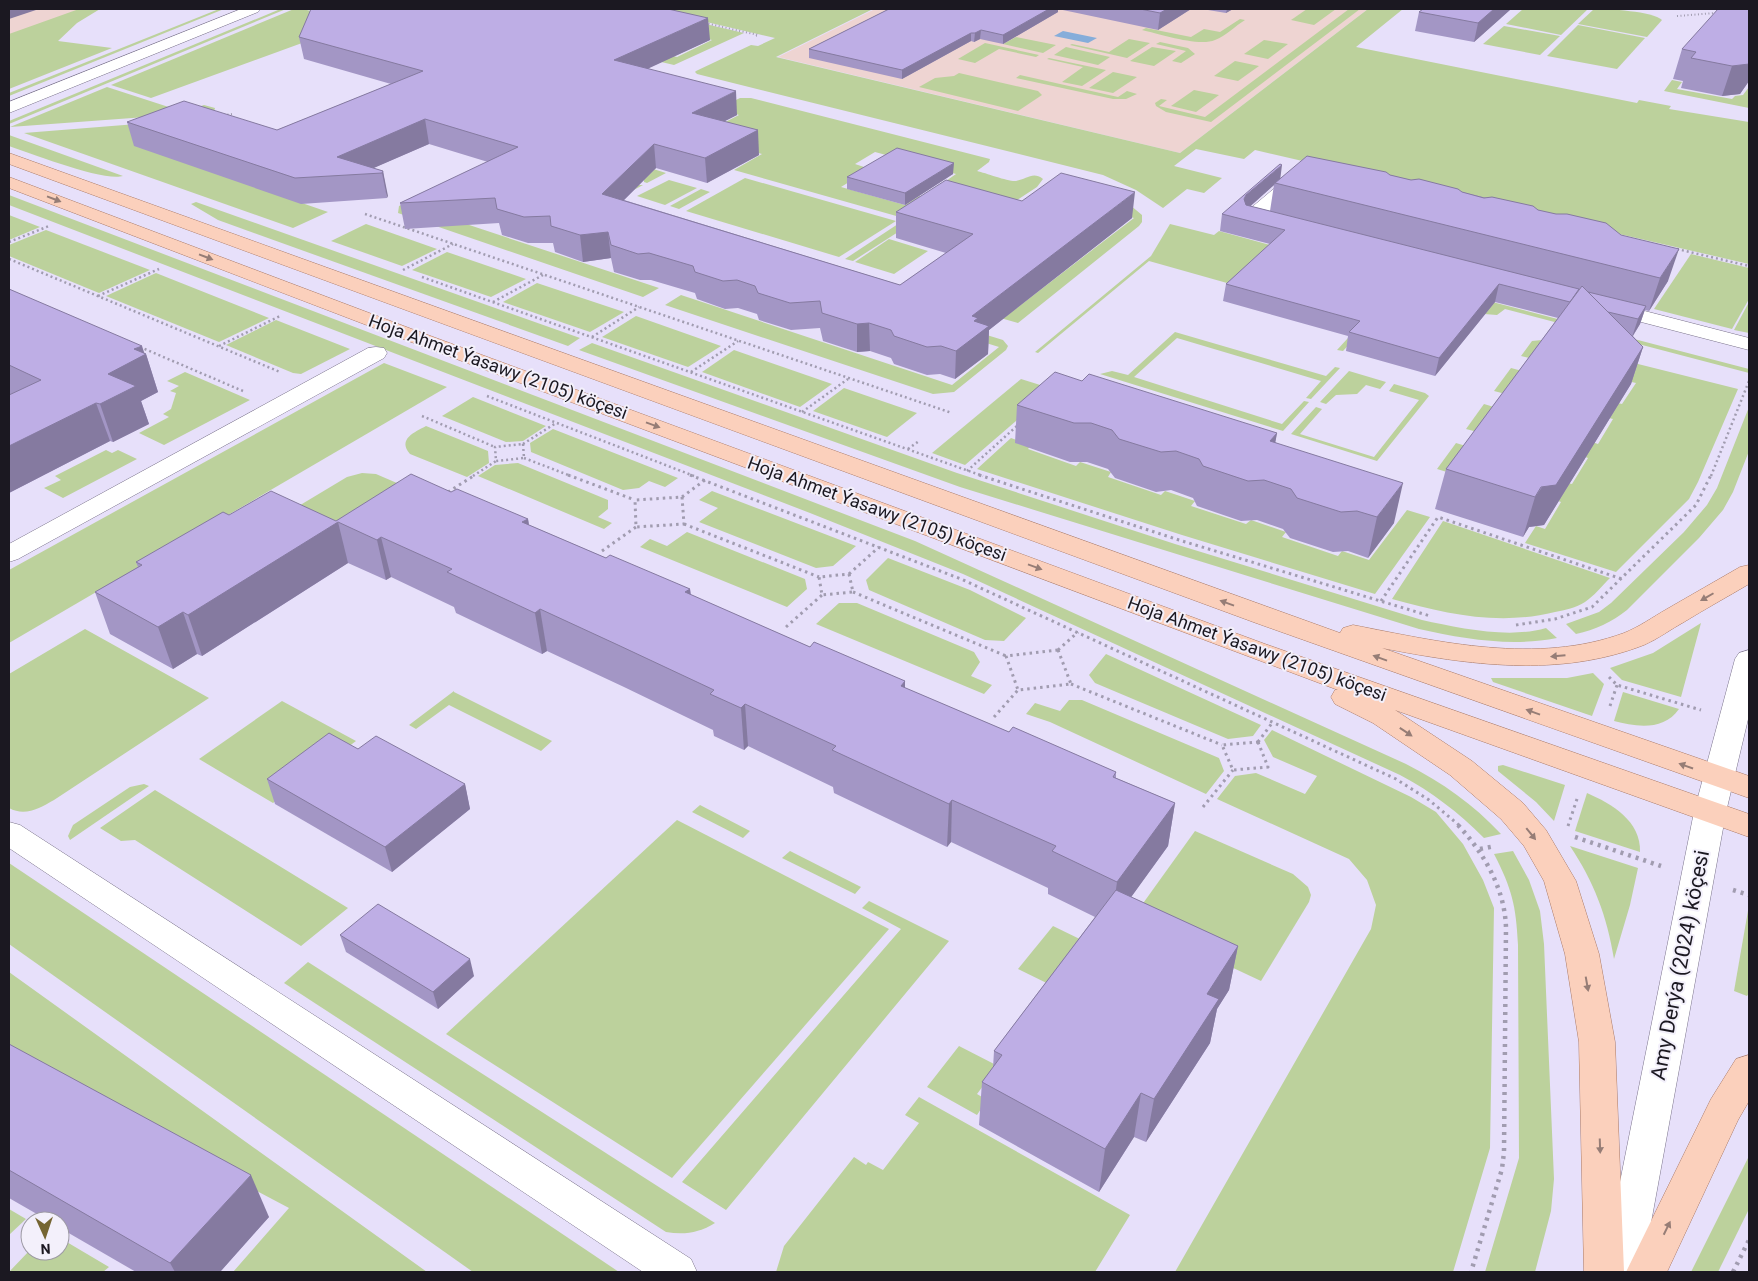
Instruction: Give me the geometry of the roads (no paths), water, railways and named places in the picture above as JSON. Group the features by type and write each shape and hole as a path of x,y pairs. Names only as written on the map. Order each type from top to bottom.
{"main road":[{"name":"Hoja Ahmet Ýasawy (2105) köçesi","path":"9,158 1266,617 1734,783"},
{"name":"Hoja Ahmet Ýasawy (2105) köçesi","path":"9,182 392,328 1255,650 1749,826"},
{"path":"1266,617 1459,654 1506,658 1559,657 1584,653 1631,640 1749,573"},
{"path":"1255,650 1382,716 1461,768 1512,811 1535,838 1560,881 1582,954 1597,1042 1604,1272"},
{"path":"1646,1272 1724,1110 1749,1070"}],"street":[{"path":"9,108 253,9"},
{"path":"1290,227 1252,217 1311,166"},
{"path":"1587,302 1749,344"},
{"path":"9,554 376,353"},
{"name":"Amy Derýa (2024) köçesi","path":"1622,1272 1710,812 1734,783 1735,720 1749,659"},
{"path":"9,833 677,1272"}],"water":[{"path":"1063,31 1097,38 1088,43 1054,36"}]}
